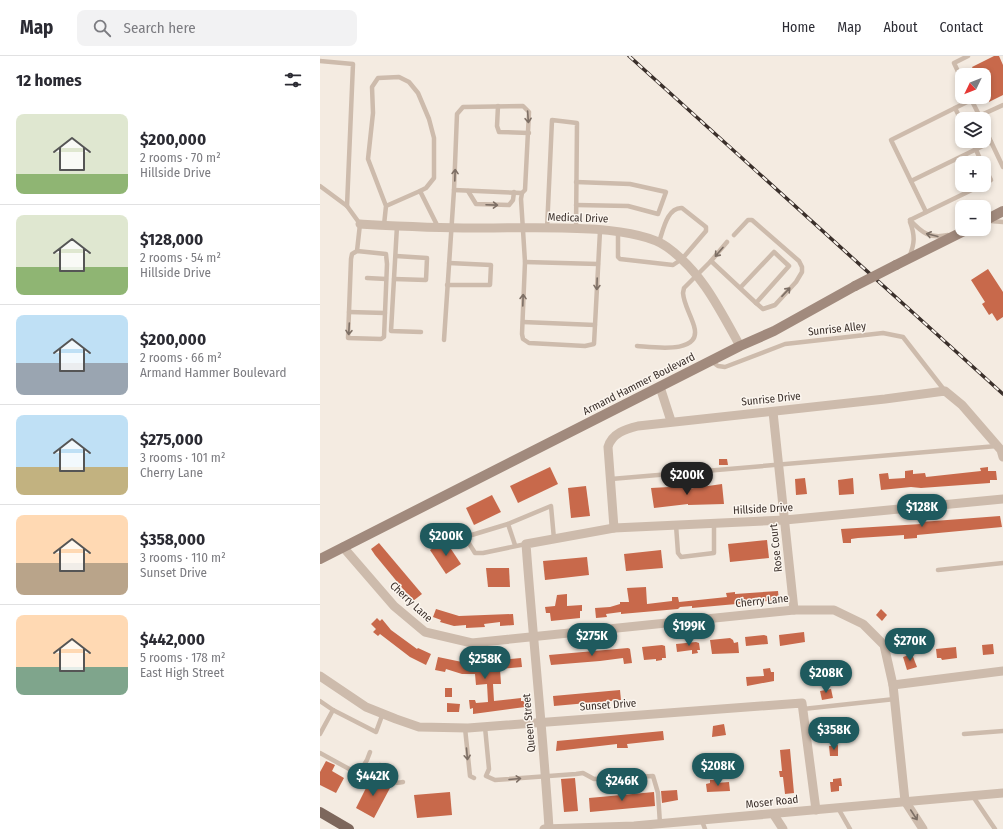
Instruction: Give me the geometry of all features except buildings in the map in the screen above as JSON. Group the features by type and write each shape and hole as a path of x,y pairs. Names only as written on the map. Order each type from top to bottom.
{"main road":[{"path":"320,813 349,829"}],"street":[{"path":"991,217 1003,211"},
{"name":"Medical Drive","path":"360,224 452,228 576,229 618,232 648,237 659,242 682,259 697,275 709,291 740,346"},
{"name":"Armand Hammer Boulevard","path":"320,559 740,346 774,331 855,286 955,236"},
{"path":"660,387 671,421"},
{"path":"945,390 962,405 1000,451"},
{"name":"Sunrise Drive","path":"614,528 608,447 613,437 628,428 671,421 772,412 885,399 945,390"},
{"name":"Rose Court","path":"772,412 794,610"},
{"name":"Hillside Drive","path":"526,544 614,528 785,520 1003,499"},
{"name":"Queen Street","path":"526,544 546,776 546,829"},
{"name":"Cherry Lane","path":"343,547 394,606 425,632 472,643 794,610 834,610 863,624 884,645 895,699 905,801"},
{"path":"893,685 1003,671"},
{"name":"Sunset Drive","path":"320,676 366,707 419,727 485,727 802,703 803,709"},
{"path":"803,709 816,810"},
{"name":"Moser Road","path":"546,829 635,828 660,824 703,825 816,810 1003,793"},
{"path":"905,801 923,829"},
{"path":"774,815 783,829"}],"lane":[{"path":"956,68 954,63 968,56"},
{"path":"320,61 353,64 346,206"},
{"path":"384,225 386,206 368,159 373,113 372,87 378,78 399,77 410,82 418,93 429,118 434,138 434,178 426,188 386,206"},
{"path":"926,212 891,140 961,104"},
{"path":"991,112 1003,105"},
{"path":"498,106 497,126 499,132 529,133"},
{"path":"444,340 452,228 457,114 463,107 523,106 528,112 529,133 525,190 522,193 525,262 523,339 529,343 578,346 590,346 594,344 600,231"},
{"path":"955,108 957,112"},
{"path":"547,229 552,120 577,123 576,229"},
{"path":"991,142 1003,167"},
{"path":"911,181 976,149 979,156"},
{"path":"576,182 630,184 666,192 658,214 628,206 576,205"},
{"path":"320,186 346,206 360,224 357,251"},
{"path":"454,190 522,193"},
{"path":"420,191 438,227"},
{"path":"468,191 476,204 509,205 513,200 514,192"},
{"path":"910,220 967,192"},
{"path":"618,232 618,257 620,260 673,265 682,259 706,231 706,227 682,208 677,208 671,211 659,242"},
{"path":"711,261 763,309 768,309 775,305 800,277 802,267 799,260 752,220 748,220 734,235"},
{"path":"910,220 921,232 938,237 955,233"},
{"path":"908,259 913,248 915,235 910,220"},
{"path":"991,221 1003,222"},
{"path":"397,226 392,331 421,332"},
{"path":"637,346 673,348 683,346 694,338 695,327 683,293 684,288 728,242"},
{"path":"357,251 386,254 384,337 381,340 348,338 353,278 351,259 352,254 357,251"},
{"path":"740,288 774,252 789,266 756,303"},
{"path":"394,279 426,280 427,258 396,256"},
{"path":"525,262 598,264"},
{"path":"447,285 490,285 491,265 449,263"},
{"path":"367,278 386,279"},
{"path":"349,312 385,313"},
{"path":"523,322 595,325"},
{"name":"Sunrise Alley","path":"711,361 718,366 725,368 785,344 883,333 903,337 945,390"},
{"path":"611,480 779,465 1000,451"},
{"path":"526,544 515,545 483,553 476,553 465,537 508,524 551,506 554,539"},
{"path":"676,525 678,553 681,557 714,553 714,523"},
{"path":"508,524 515,545"},
{"path":"938,570 1003,563"},
{"path":"803,709 895,699"},
{"path":"320,701 376,732 383,713"},
{"path":"320,734 334,710"},
{"path":"485,727 489,769 486,776 494,780 583,773 594,779 653,776 658,793 660,824"},
{"path":"465,728 468,769 470,776 474,778"},
{"path":"964,734 1003,731"},
{"path":"320,753 351,770 362,768 368,760 370,752"},
{"path":"380,765 381,772 390,781 396,784 403,782"},
{"path":"972,795 995,829"},
{"path":"838,808 850,829"}],"railway":[{"path":"629,56 1003,394"}]}
